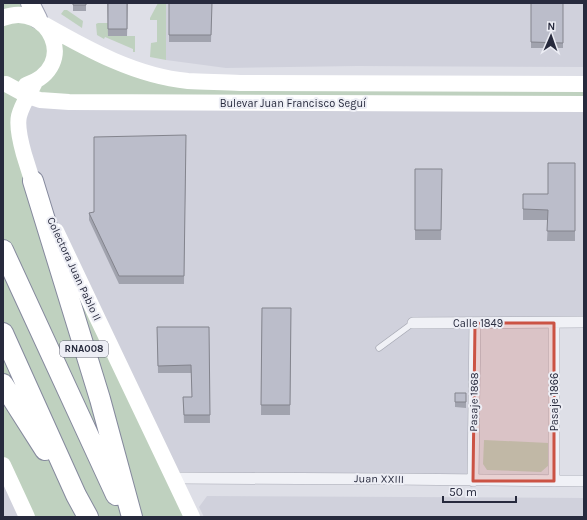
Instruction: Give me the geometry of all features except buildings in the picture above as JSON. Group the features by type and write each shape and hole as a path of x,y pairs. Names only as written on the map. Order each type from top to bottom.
{"highway":[{"name":"RNA008","path":"33,181 100,399 132,517"},
{"name":"RNA008","path":"3,250 126,517"},
{"path":"3,333 76,495 88,517"},
{"path":"3,384 38,441 76,495"}],"main road":[{"path":"5,83 16,86 35,82 48,71 52,64 54,55 53,39 36,16 19,3"},
{"path":"3,18 15,14 36,16"},
{"name":"Bulevar Juan Francisco Seguí","path":"36,16 89,49 120,63 154,74 187,81 240,83 584,84"},
{"name":"Colectora Juan Pablo II","path":"35,82 19,116 18,130 33,181 192,517"},
{"name":"Bulevar Juan Francisco Seguí","path":"5,83 28,96 40,100 69,102 584,104"},
{"path":"3,465 7,482 27,517"}],"street":[{"name":"Calle 1849","path":"413,323 584,322"},
{"name":"Pasaje 1868","path":"474,481 475,323"},
{"name":"Pasaje 1866","path":"554,323 554,481"},
{"name":"Juan XXIII","path":"174,478 584,481"}],"lane":[{"name":"Calle 1849","path":"379,348 413,323"}],"highlighted area":[{"path":"475,323 554,323 554,481 473,481"}],"shaded area":[{"path":"166,3 584,3 584,67 357,66 226,68 166,60"},
{"path":"28,96 584,104 584,322 475,323 473,481 174,478 33,181 19,116"},
{"path":"3,465 27,517 3,517"},
{"path":"207,496 584,498 584,517 204,517 199,507"}],"green space":[{"path":"3,3 19,3 22,6 154,74 584,84 584,104 28,96 19,116 33,181 192,517 27,517 3,465"},
{"path":"158,3 166,3 166,60 150,57 151,43 157,42 157,20 150,20 150,18"},
{"path":"64,10 67,10 83,21 82,28 61,14"},
{"path":"108,23 108,36 135,36 135,52 133,52 133,49 97,35 96,24"},
{"path":"484,440 549,443 549,465 541,472 487,470 483,464"}]}
